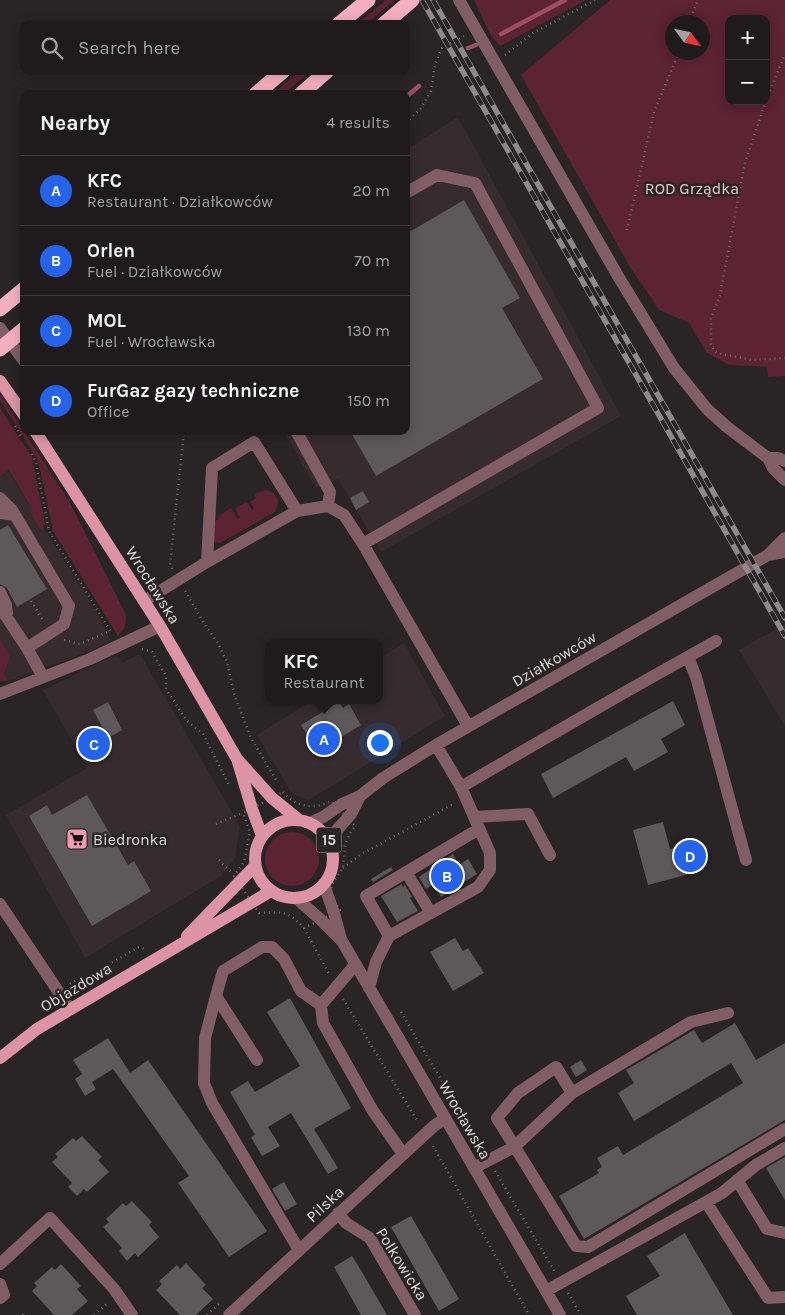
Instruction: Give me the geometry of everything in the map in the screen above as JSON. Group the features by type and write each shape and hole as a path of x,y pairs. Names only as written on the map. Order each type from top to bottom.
{"highway":[{"path":"344,20 368,0"},
{"path":"389,20 410,1"},
{"path":"261,90 278,75"},
{"path":"306,90 322,75"},
{"path":"5,305 20,292"},
{"path":"0,349 20,332"}],"main road":[{"path":"0,381 20,409"},
{"name":"Wrocławska","path":"37,435 160,626 237,759 248,811 262,836"},
{"name":"Wrocławska","path":"237,759 305,821"},
{"name":"15","path":"262,836 269,828 288,820 305,821 320,829 328,838 333,850 333,864 330,875 324,885"},
{"path":"262,836 256,850 255,866 263,884 271,891 283,897 296,898 312,894 324,885"},
{"name":"Objazdowa","path":"172,950 234,881 255,866"},
{"name":"Objazdowa","path":"0,1058 37,1029 271,891"}],"street":[{"path":"459,0 618,276 674,368 707,409 727,427 768,458 773,468 785,480"},
{"path":"363,544 598,408 475,182 437,175 410,191"},
{"path":"0,328 20,356"},
{"path":"298,435 330,492 328,506"},
{"path":"206,562 212,468 254,442 297,511"},
{"path":"768,458 778,458 785,461"},
{"path":"0,498 15,515 69,606 64,624 27,648"},
{"path":"144,601 206,562 297,511 328,506 344,515 363,544 468,726"},
{"path":"0,513 15,515"},
{"name":"Działkowców","path":"768,555 785,538"},
{"name":"Działkowców","path":"305,821 360,796 384,778 468,726 768,555 785,552"},
{"path":"0,592 6,605 8,618"},
{"path":"0,606 43,677"},
{"path":"0,694 118,646 160,626"},
{"path":"461,787 716,641"},
{"path":"688,657 696,677 746,860"},
{"path":"369,988 376,962 389,936 478,887 490,870 490,853 461,787 436,745"},
{"name":"Działkowców","path":"330,844 336,831 354,809 360,796"},
{"path":"389,936 366,896 406,872 476,823 528,814 550,855"},
{"path":"406,872 431,913"},
{"name":"Wrocławska","path":"324,885 342,941"},
{"name":"Wrocławska","path":"296,898 342,941 444,1119 560,1315"},
{"path":"0,904 70,1009"},
{"path":"300,1250 212,1103 204,1083 205,1038 222,970 262,946 272,947 284,959 301,991 321,1005"},
{"path":"356,964 321,1005 323,1023 373,1111 403,1154"},
{"path":"216,996 257,1060"},
{"path":"474,1168 514,1147 572,1093 691,1022 728,1013"},
{"path":"572,1093 556,1067 518,1093 497,1118 576,1246 588,1247 785,1129"},
{"name":"Pilska","path":"229,1315 338,1213 444,1119"},
{"path":"546,1291 722,1193 756,1165 785,1148"},
{"path":"737,1180 767,1229 785,1233"},
{"path":"706,1202 768,1298 785,1297"},
{"name":"Polkowicka","path":"338,1213 346,1223 370,1238 415,1315"},
{"path":"0,1264 50,1218 118,1295 132,1315"},
{"path":"0,1284 4,1295 0,1298"}],"path":[{"path":"495,60 533,33 595,0"},
{"path":"692,15 698,0"},
{"path":"410,119 421,108 431,91 436,64 442,48 476,29"},
{"path":"770,91 785,54"},
{"path":"627,230 649,128 675,60"},
{"path":"765,105 745,162 720,295 711,318 710,332 711,344 717,353 752,360 785,358"},
{"path":"10,420 20,434"},
{"path":"20,435 26,443"},
{"path":"184,435 170,565 205,625 218,643 227,662 235,697 251,738 278,795 303,806 314,806 331,800 355,826 345,846 343,868 332,884 331,896 340,910 304,928"},
{"path":"31,451 36,463 50,531 118,646"},
{"path":"31,600 45,624"},
{"path":"62,639 80,644 110,631"},
{"path":"140,648 152,652 166,676 166,689 187,721 203,734 230,787"},
{"path":"216,824 248,811 278,795"},
{"path":"234,881 244,862 250,832 248,811"},
{"path":"219,860 259,913 283,912 294,917 304,928 336,987 425,1134 528,1315"},
{"path":"107,972 111,963 124,955 139,947 148,949"},
{"path":"58,991 80,978 92,981"},
{"path":"399,1008 581,1315"},
{"path":"94,1315 118,1295"}],"shaded area":[{"path":"458,117 621,416 381,552 338,479 316,488 285,435 410,435 410,147"},
{"path":"7,469 99,616 111,641 80,655 8,681 0,668 0,475"},
{"path":"785,624 785,726 739,650"},
{"path":"404,643 445,716 309,800 292,794 257,735 307,704 383,704 383,656"},
{"path":"140,654 240,826 235,858 221,876 85,958 6,815 87,768 43,690 116,655 122,663"}],"green space":[{"path":"386,0 394,0 372,20 362,20"},
{"path":"474,0 586,0 500,46 491,36"},
{"name":"ROD Grządka","path":"610,0 785,0 785,376 768,377 767,367 729,365 707,353 689,323 659,310 630,267 521,75"},
{"path":"295,75 306,75 289,90 277,90"},
{"path":"0,394 20,425 20,432 0,400"},
{"path":"0,408 32,457 45,524 42,531 31,514 31,507 8,469 0,476"},
{"path":"22,435 26,435 69,501 126,615 125,627 118,636 53,531 36,457"},
{"path":"266,490 276,495 278,504 275,512 220,543 215,542 212,538 215,523 219,517 231,508 237,518 240,518 235,508 247,502 252,510 254,509 250,502 256,498 254,494"},
{"path":"0,640 10,657 4,674 8,681 0,681"},
{"path":"292,832 302,834 311,840 317,849 319,859 317,869 311,878 302,884 292,886 282,884 273,878 267,869 265,859 267,849 273,840 282,834"}],"building":[{"path":"464,200 520,298 502,308 543,379 376,476 352,435 410,435 410,232"},
{"path":"363,491 369,502 356,510 350,498"},
{"path":"8,525 47,589 17,607 7,588 0,584 0,530"},
{"path":"673,701 685,725 661,739 668,752 634,771 626,757 553,798 541,774"},
{"path":"108,702 122,730 108,738 93,710"},
{"path":"336,704 340,704 343,708 349,704 361,725 317,752 301,725"},
{"name":"Biedronka","path":"87,795 128,865 134,861 151,891 92,926 29,816 47,805 52,815"},
{"path":"663,822 670,849 696,842 704,870 648,885 633,830"},
{"path":"453,854 459,865 468,859 477,874 441,897 433,884 426,889 419,877"},
{"path":"391,867 393,870 373,882 371,879"},
{"path":"402,884 403,887 405,885 418,911 397,922 381,896"},
{"path":"455,938 463,951 468,948 484,973 453,991 430,952"},
{"path":"290,998 351,1108 314,1129 338,1168 328,1174 291,1113 268,1127 280,1146 262,1156 251,1137 255,1135 230,1092 248,1081 255,1092 300,1066 267,1012"},
{"path":"735,1023 756,1060 785,1043 785,1120 584,1239 559,1196 599,1173 597,1170 602,1167 597,1158 618,1146 623,1155 743,1083 731,1063 634,1121 618,1093 634,1083 626,1070 694,1030 702,1043"},
{"path":"108,1038 130,1073 148,1060 267,1231 229,1257 178,1183 189,1176 113,1069 92,1082 96,1089 85,1096 75,1079 82,1074 73,1060"},
{"path":"581,1060 587,1070 576,1077 570,1067"},
{"path":"82,1136 102,1157 98,1160 109,1172 87,1192 84,1189 77,1196 68,1187 72,1183 52,1162 58,1157 55,1154 73,1138 76,1141"},
{"path":"785,1157 785,1200 766,1168"},
{"path":"284,1182 297,1204 285,1211 272,1189"},
{"path":"132,1201 152,1222 149,1225 159,1237 138,1257 135,1253 127,1261 119,1251 122,1248 103,1227 109,1222 106,1219 123,1203 126,1206"},
{"path":"411,1216 459,1299 439,1311 391,1227"},
{"path":"685,1233 733,1315 637,1315 626,1296 660,1276 647,1256"},
{"path":"352,1256 387,1315 361,1315 334,1267"},
{"path":"186,1263 206,1285 202,1288 213,1299 196,1315 180,1315 156,1290 162,1284 159,1281 177,1265 180,1269"},
{"path":"61,1264 81,1286 77,1289 88,1301 72,1315 54,1315 32,1291 37,1286 34,1283 52,1267 55,1270"}],"waterway":[{"path":"501,34 565,0"},
{"path":"468,48 476,45"},
{"path":"410,94 419,86"}],"railway":[{"path":"422,0 785,636"},
{"path":"433,0 785,618"}],"place":[{"name":"KFC","path":"324,739"},
{"name":"MOL","path":"94,744"},
{"name":"Biedronka","path":"77,839"},
{"name":"FurGaz gazy techniczne","path":"690,856"},
{"name":"Orlen","path":"447,876"}]}
